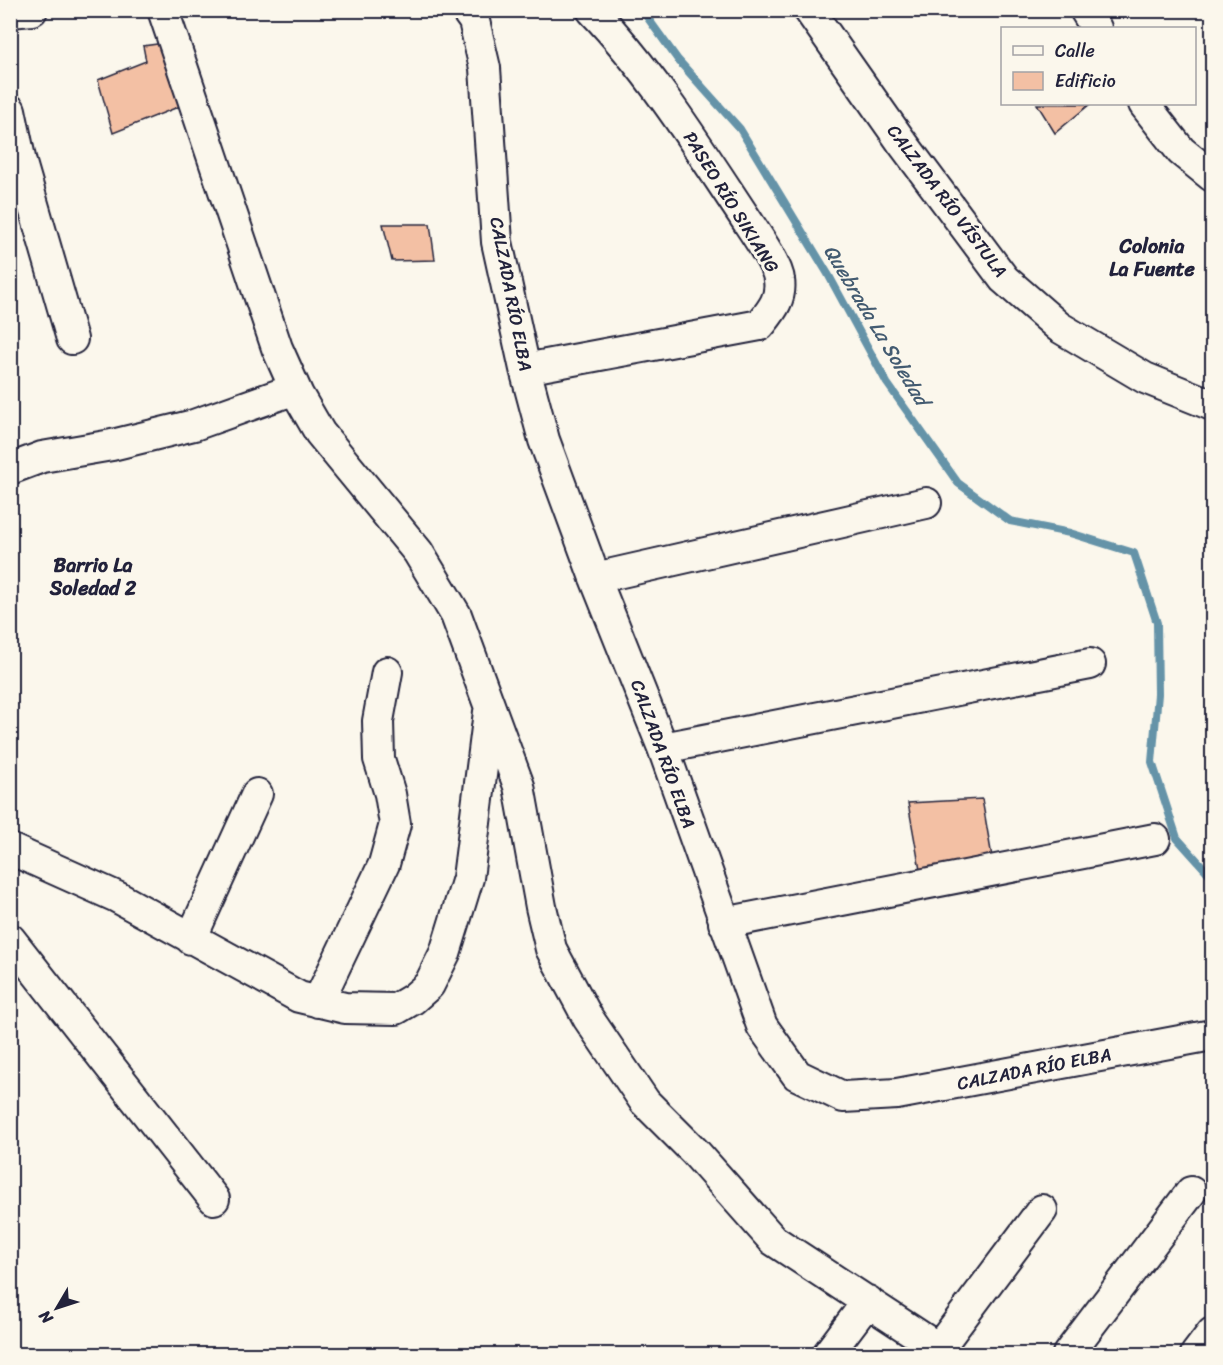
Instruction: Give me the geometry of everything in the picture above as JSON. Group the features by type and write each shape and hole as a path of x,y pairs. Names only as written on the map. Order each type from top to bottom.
{"street":[{"path":"10,12 32,10"},
{"path":"164,10 277,348 295,389 320,434 418,552 456,615 519,786 551,949 588,1018 645,1102 695,1152 773,1240 942,1352 1042,1210"},
{"name":"PASEO RÍO SIKIANG","path":"525,369 760,325 776,306 780,280 766,251 693,138 619,39 592,10"},
{"name":"CALZADA RÍO VÍSTULA","path":"809,10 901,141 1004,279 1059,327 1144,378 1212,405"},
{"path":"1085,10 1095,27"},
{"name":"CALZADA RÍO ELBA","path":"477,14 485,68 497,242 525,369 544,440 595,578 663,748 762,1026 797,1075 843,1097 897,1094 1212,1035"},
{"path":"1145,105 1181,151 1212,176"},
{"path":"10,110 21,163 72,339"},
{"path":"10,469 42,457 112,445 194,425 295,389"},
{"path":"595,578 926,503"},
{"path":"663,748 1090,664"},
{"path":"318,1002 384,864 394,824 390,794 379,759 378,721 387,672"},
{"path":"10,849 117,897 299,997 345,1008 396,1009 413,999 429,985 445,953 468,878 490,709"},
{"path":"191,939 257,794"},
{"path":"724,923 1155,838"},
{"path":"10,939 214,1199"},
{"path":"1068,1354 1191,1192"},
{"path":"828,1354 868,1301"},
{"path":"1196,1354 1212,1333"}],"building":[{"path":"179,41 193,101 113,133 98,80 146,61 143,46"},
{"path":"1038,105 1089,105 1055,133"},
{"path":"383,224 430,224 435,260 392,261"},
{"path":"982,799 992,857 920,870 908,803"}],"waterway":[{"name":"Quebrada La Soledad","path":"642,10 678,60 740,129 828,274 887,383 958,483 1010,521 1070,533 1134,553 1157,623 1158,694 1152,762 1177,838 1212,877"}],"district":[{"name":"Colonia La Fuente","path":"1152,258"},
{"name":"Barrio La Soledad 2","path":"93,576"}]}
